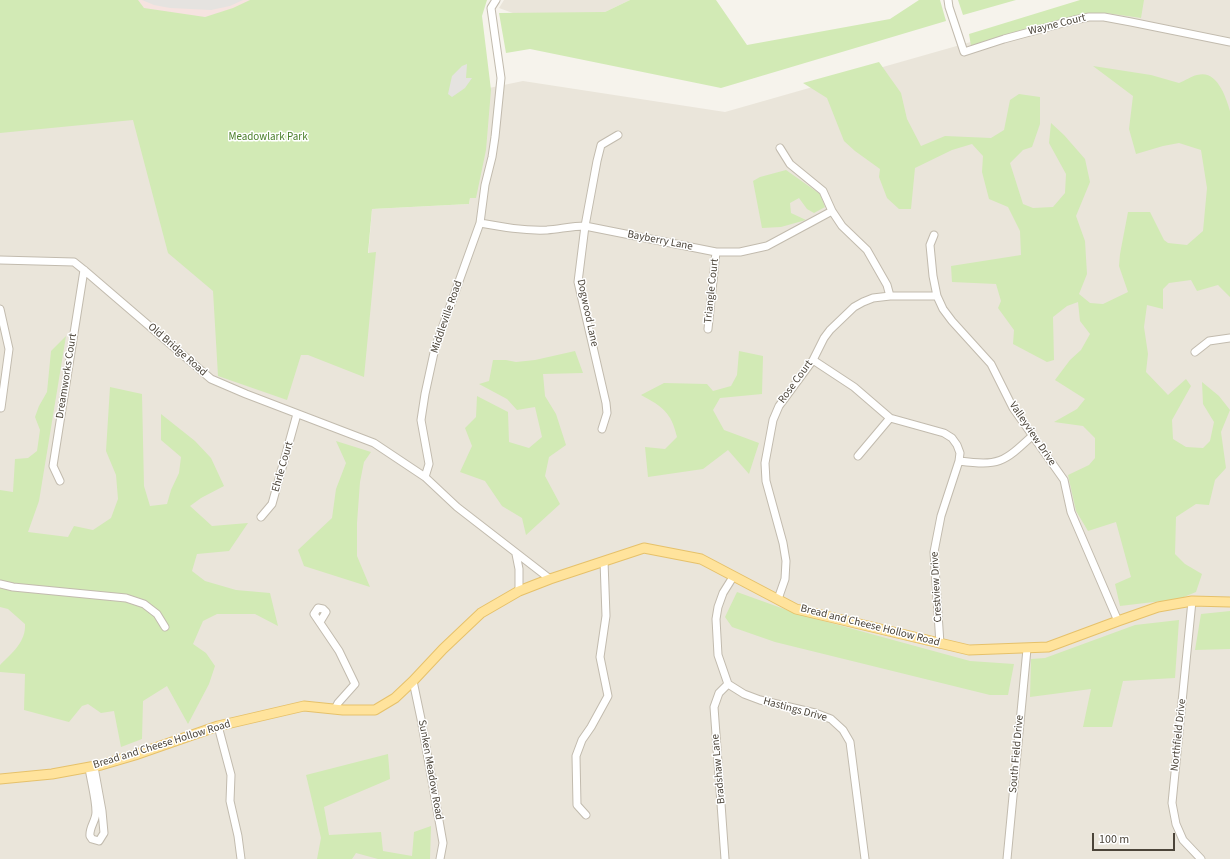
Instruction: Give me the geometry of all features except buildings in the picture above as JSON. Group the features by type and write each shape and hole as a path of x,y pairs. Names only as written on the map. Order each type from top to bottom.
{"main road":[{"name":"Bread and Cheese Hollow Road","path":"0,779 52,774 91,767 135,756 218,726 304,706 335,709 375,710 395,698 481,613 519,591 550,579 644,548 701,559 796,609 969,650 1027,649 1048,647 1118,620 1158,607 1192,602 1230,602"}],"street":[{"name":"Middleville Road","path":"425,477 429,464 421,420 425,394 435,348 480,223 485,185 495,137 500,78 492,8 496,0"},
{"name":"Wayne Court","path":"948,0 964,52 1004,39 1089,17 1104,17 1230,42"},
{"name":"Dogwood Lane","path":"602,429 607,413 606,403 578,282 584,226 601,145 618,135"},
{"path":"780,148 790,164 823,191 832,211 842,226 868,250 887,284 890,296"},
{"name":"Bayberry Lane","path":"480,223 524,230 549,230 571,226 584,226 716,252 740,252 767,246 832,211"},
{"name":"Valleyview Drive","path":"934,235 930,245 936,296 943,309 991,364 1013,408 1064,480 1071,512 1118,620"},
{"name":"Triangle Court","path":"708,329 716,252"},
{"name":"Old Bridge Road","path":"0,260 74,262 211,379 374,443 425,477"},
{"name":"Dreamworks Court","path":"60,481 53,466 84,270"},
{"name":"Rose Court","path":"778,599 785,579 786,561 784,543 766,481 765,463 773,420 779,406 813,360 824,338 830,330 854,307 874,298 890,296 936,296"},
{"path":"0,309 9,349 1,408"},
{"path":"1195,352 1209,342 1230,338"},
{"path":"813,360 854,387 890,418 944,433 952,438 960,453 959,461 982,464 993,463 1012,455 1032,436"},
{"name":"Ehrle Court","path":"261,517 272,504 297,414"},
{"path":"858,456 890,418"},
{"name":"Crestview Drive","path":"940,644 934,552 941,516 959,461"},
{"path":"425,477 458,507 516,554 550,579"},
{"path":"516,554 519,570 519,591"},
{"path":"586,815 577,805 576,756 582,740 608,696 600,657 606,616 604,561"},
{"path":"728,684 718,655 716,619 723,593 733,577"},
{"path":"0,584 13,587 126,598 144,604 157,614 165,627"},
{"name":"Northfield Drive","path":"1192,602 1172,803 1176,824 1183,840 1201,859"},
{"path":"320,622 339,651 355,684 338,703 335,709"},
{"name":"South Field Drive","path":"1007,859 1027,649"},
{"name":"Sunken Meadow Road","path":"413,681 422,719 442,843 440,859"},
{"name":"Bradshaw Lane","path":"725,859 714,707 719,693 728,684"},
{"name":"Hastings Drive","path":"728,684 744,694 760,700 815,713 831,719 844,730 850,742 866,859"},
{"path":"218,726 231,775 230,801 242,859"},
{"path":"91,767 102,811 104,833 99,841 92,839 90,836 90,830 96,812 91,767"}],"shaded area":[{"path":"111,0 353,0 269,12 141,22"},
{"path":"142,0 243,0 230,6 211,10 170,8 154,5"},
{"path":"504,0 630,0 564,32 499,8"},
{"path":"1111,0 1230,0 1230,859 0,859 0,119 131,111 360,356 372,209 469,204 489,88 523,81 725,112 1104,4"},
{"path":"467,64 466,78 472,78 465,88 452,97 448,94 452,76 462,66"}],"green space":[{"name":"Meadowlark Park","path":"0,0 138,0 144,8 205,17 233,8 250,0 487,0 482,16 491,90 486,150 476,198 470,198 469,204 372,209 368,253 376,252 364,377 308,355 301,355 287,400 218,376 213,291 168,253 133,120 0,133"},
{"path":"630,0 716,0 747,45 890,19 919,0 940,0 946,21 721,88 530,49 506,53 499,13 605,12"},
{"path":"958,0 1016,0 963,15"},
{"path":"1080,0 1144,0 1141,18 1106,13 1084,14 971,46 969,34"},
{"path":"879,62 901,93 907,119 921,146 945,136 991,138 1004,130 1010,100 1019,94 1040,97 1040,124 1032,147 1023,150 1010,163 1023,204 1033,208 1053,207 1065,193 1066,174 1049,143 1051,123 1064,135 1085,159 1090,182 1076,216 1085,241 1087,274 1079,294 1090,303 1103,304 1128,292 1119,266 1128,212 1150,212 1164,240 1168,243 1187,245 1203,231 1207,188 1201,150 1179,143 1136,154 1129,129 1133,96 1093,66 1151,75 1179,83 1204,74 1210,76 1220,86 1230,111 1230,297 1218,285 1197,291 1191,280 1169,283 1163,289 1163,309 1147,305 1144,327 1148,354 1146,372 1168,395 1186,379 1191,386 1172,420 1173,439 1186,447 1203,448 1210,441 1214,422 1203,404 1202,382 1219,396 1230,410 1221,432 1226,468 1215,480 1209,505 1196,504 1176,517 1175,554 1185,564 1202,574 1196,592 1179,599 1120,606 1115,584 1131,577 1116,522 1088,531 1076,511 1068,475 1089,465 1095,458 1095,438 1083,426 1054,422 1077,409 1085,399 1055,380 1070,360 1081,350 1090,334 1080,321 1078,302 1067,306 1053,317 1054,360 1047,362 1013,344 1014,330 998,308 1001,301 996,284 952,282 951,266 1021,255 1020,231 1008,207 989,199 982,172 983,156 972,144 952,150 915,168 911,209 899,209 887,198 879,177 880,169 844,141 827,98 803,83"},
{"path":"786,170 820,194 825,207 814,213 807,209 799,198 790,203 791,213 806,220 781,227 762,228 753,181 760,177"},
{"path":"66,336 39,501 28,532 68,537 74,526 93,530 111,518 118,499 116,475 106,451 110,387 142,394 144,486 150,506 167,504 171,490 179,473 181,457 161,440 161,414 195,441 211,458 224,486 201,498 190,506 212,526 248,523 229,551 197,554 192,571 205,581 236,590 270,593 278,626 255,614 217,614 203,621 193,644 206,653 215,666 209,684 188,724 167,686 143,701 142,739 121,747 114,711 101,713 88,704 82,706 69,722 24,710 25,674 0,672 0,665 21,642 25,630 25,624 8,609 0,607 0,490 13,492 15,459 28,458 37,451 40,430 35,417 47,392 51,351"},
{"path":"575,351 583,373 543,374 545,396 556,414 566,445 549,457 545,476 560,504 526,535 522,518 502,506 485,481 460,472 472,446 465,428 476,417 477,396 508,412 509,442 529,448 542,437 535,407 517,410 507,399 479,384 489,381 493,360 516,362 535,360"},
{"path":"739,351 763,356 762,394 720,398 713,410 724,430 759,443 749,474 728,450 703,469 648,477 645,447 665,449 677,437 672,422 665,411 641,395 664,383 707,384 713,391 731,386 737,375"},
{"path":"336,441 371,452 364,462 360,482 357,523 357,556 370,587 304,566 298,550 332,518 336,489 346,463"},
{"path":"737,592 798,614 970,661 1014,664 1008,695 990,695 775,642 732,627 725,617"},
{"path":"1230,611 1230,649 1195,650 1201,614"},
{"path":"1179,620 1175,678 1123,681 1112,727 1083,727 1091,689 1030,697 1031,659 1045,658 1135,625"},
{"path":"388,754 390,779 324,807 329,835 381,832 383,851 412,856 414,832 431,826 430,859 378,859 356,853 352,859 317,859 321,838 306,775"}]}
